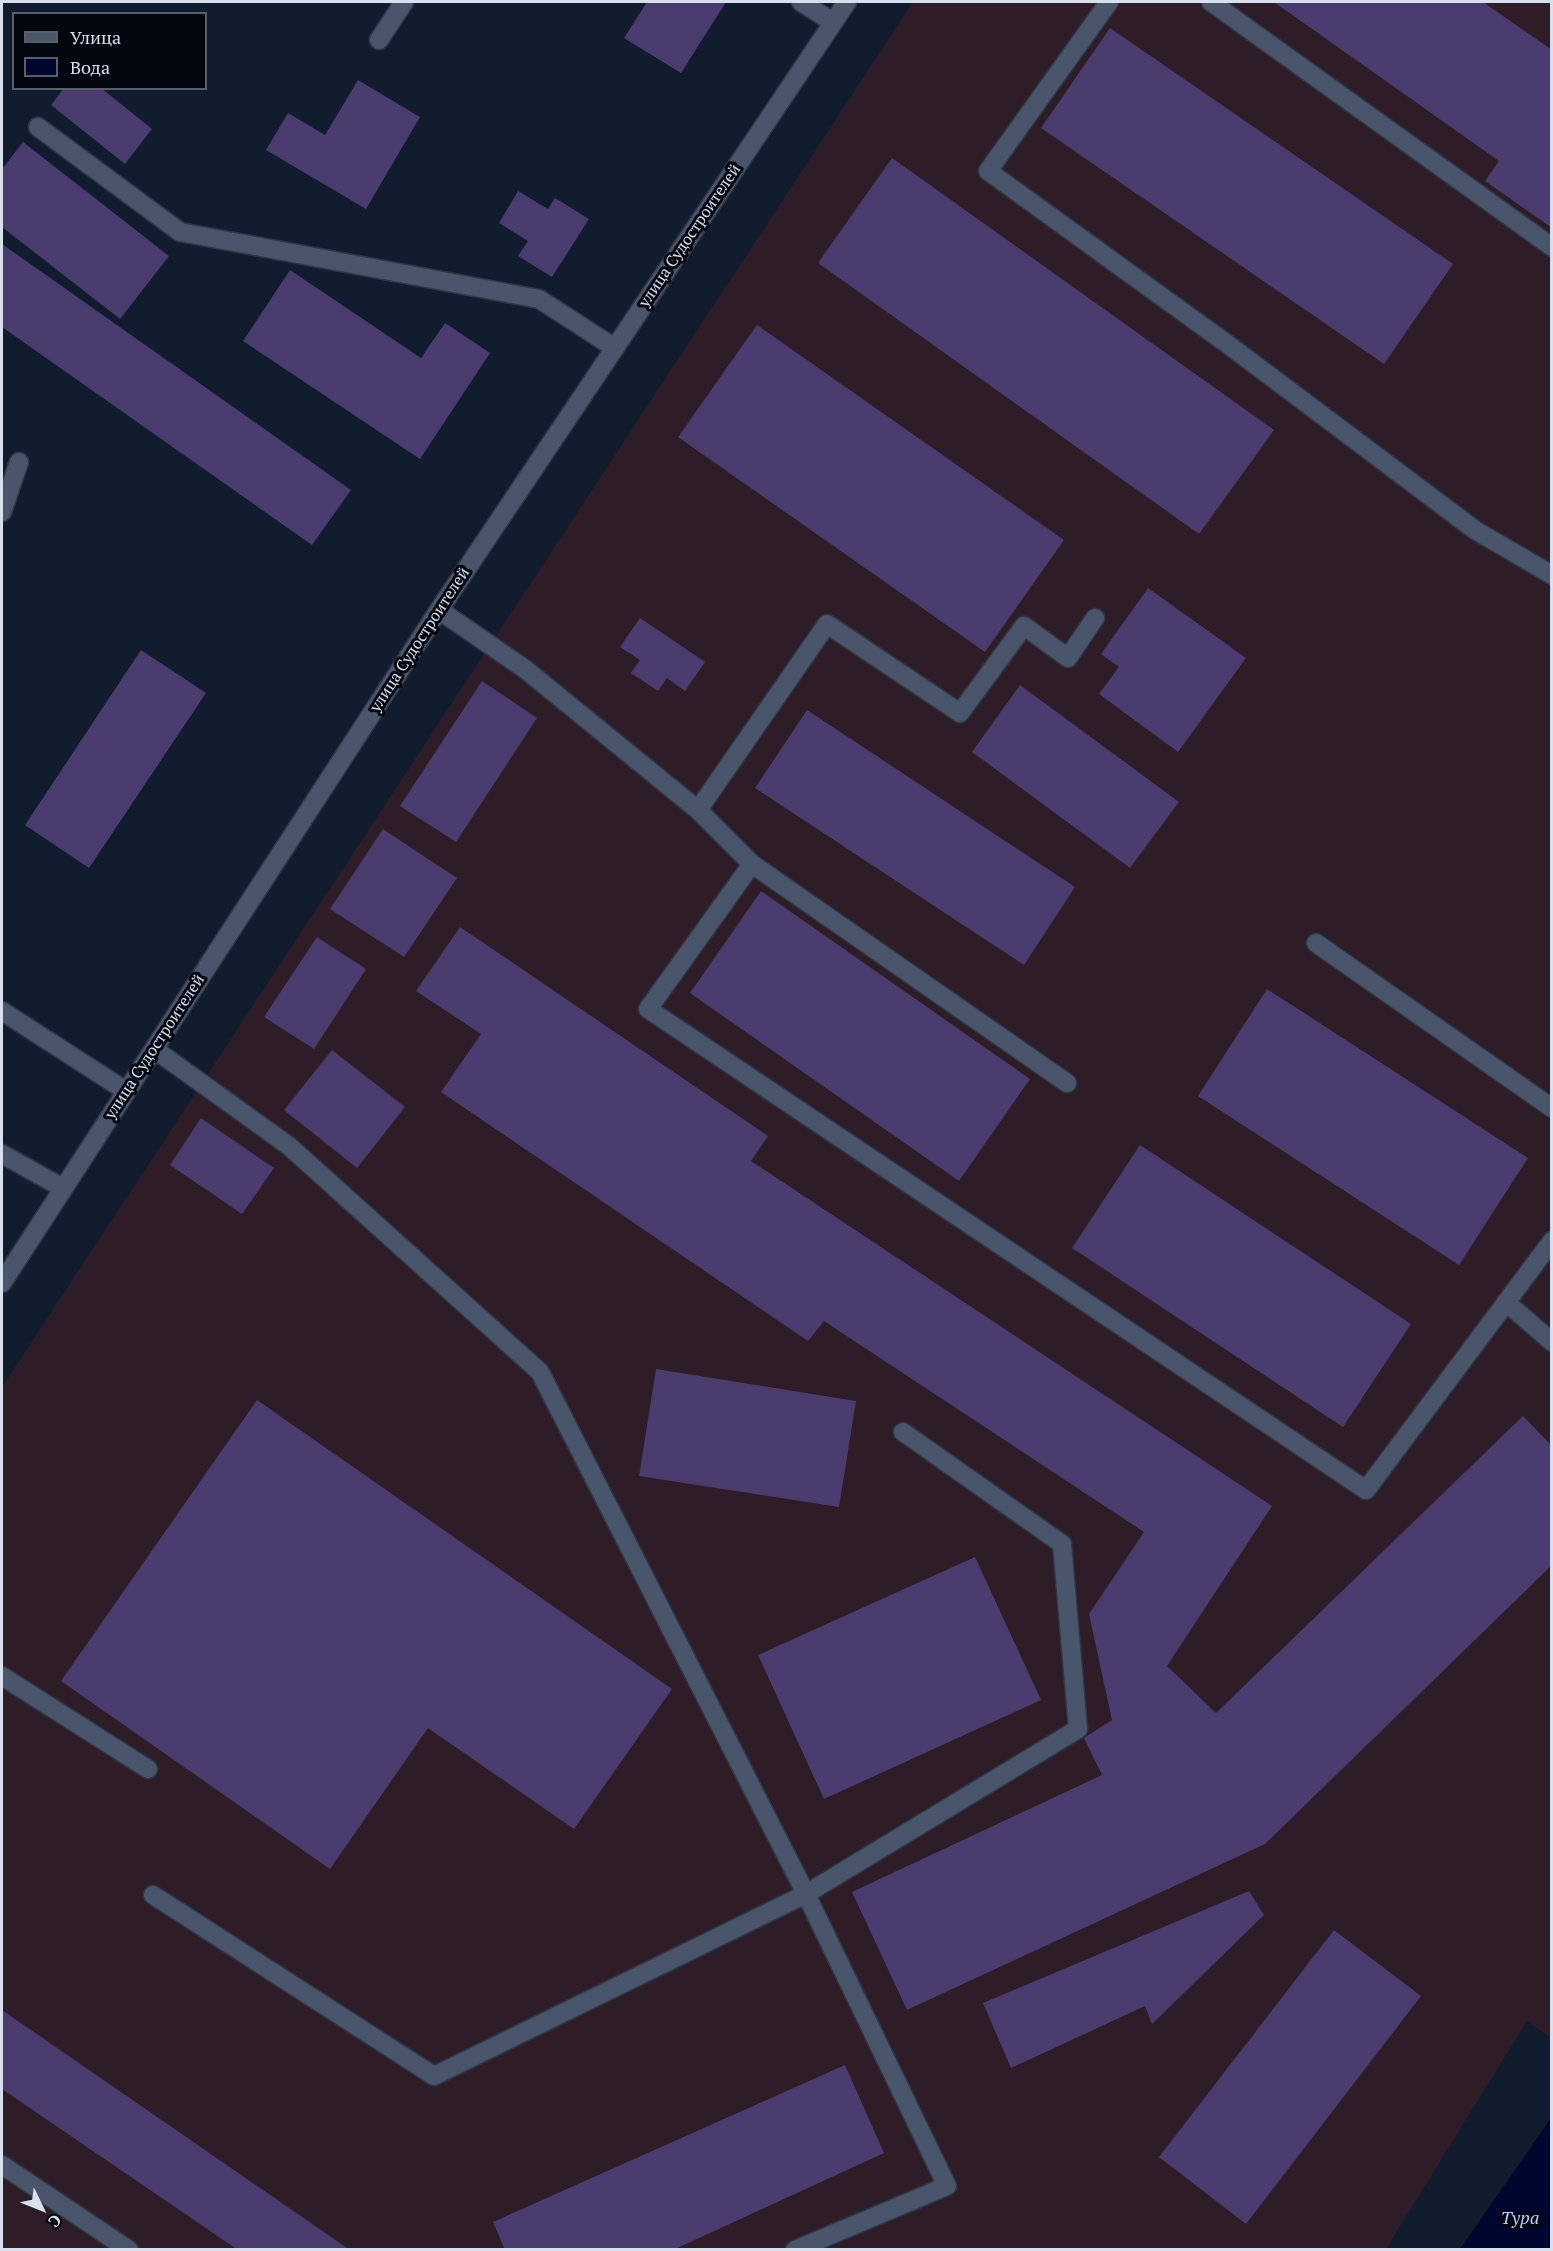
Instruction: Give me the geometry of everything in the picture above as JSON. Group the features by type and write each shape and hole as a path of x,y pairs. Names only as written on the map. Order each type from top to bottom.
{"street":[{"path":"380,40 404,2"},
{"path":"801,2 833,22"},
{"name":"улица Судостроителей","path":"2,1283 439,610 847,2"},
{"path":"1109,2 988,171 1230,346 1475,530 1551,575"},
{"path":"1211,2 1551,247"},
{"path":"38,127 180,232 538,299 615,348"},
{"path":"2,512 19,462"},
{"path":"439,610 525,669 698,810 752,864 1067,1083"},
{"path":"698,810 827,624 960,713 1024,626 1068,658 1095,618"},
{"path":"752,864 648,1009 1366,1490 1551,1241"},
{"path":"1316,943 1551,1108"},
{"path":"2,1011 126,1091"},
{"path":"154,1049 289,1146 540,1372 806,1894 947,2186 795,2250"},
{"path":"2,1154 63,1188"},
{"path":"1506,1302 1551,1342"},
{"path":"153,1895 435,2076 806,1894 1078,1729 1062,1544 903,1432"},
{"path":"2,1676 148,1768"},
{"path":"2,2165 129,2250"}],"shaded area":[{"path":"913,2 1551,2 1551,2038 1527,2021 1386,2249 2,2250 2,1387"}],"water":[{"name":"Тура","path":"1551,2118 1551,2249 1460,2249"}],"building":[{"path":"647,2 726,2 681,73 624,38"},
{"path":"1274,2 1483,2 1552,50 1552,228 1485,181 1499,161"},
{"path":"1110,28 1453,264 1384,364 1041,128"},
{"path":"358,80 420,117 366,209 266,150 288,113 325,135"},
{"path":"62,90 103,90 152,129 125,164 51,105"},
{"path":"23,142 169,256 120,319 2,227 2,169"},
{"path":"892,158 1274,430 1199,534 818,263"},
{"path":"518,191 548,209 555,198 589,219 552,277 518,256 528,241 499,223"},
{"path":"2,244 351,490 312,545 2,327"},
{"path":"290,270 421,358 445,323 490,353 420,459 243,341"},
{"path":"757,325 1064,540 985,652 678,437"},
{"path":"1148,588 1246,658 1178,752 1099,694 1119,667 1101,654"},
{"path":"640,618 705,662 685,691 667,678 658,691 631,673 640,660 620,647"},
{"path":"141,650 206,693 89,868 25,825"},
{"path":"482,681 537,718 456,842 400,806"},
{"path":"1020,685 1179,802 1130,868 972,752"},
{"path":"807,710 1075,887 1024,965 755,788"},
{"path":"383,829 457,878 404,957 330,909"},
{"path":"761,891 1030,1079 959,1181 690,993"},
{"path":"460,927 768,1136 751,1161 1272,1506 1167,1666 1216,1713 1523,1416 1552,1446 1552,1565 1265,1844 907,2010 852,1892 1102,1775 1084,1738 1112,1720 1089,1614 1144,1532 824,1321 808,1341 441,1092 481,1034 416,991"},
{"path":"317,937 366,969 314,1049 264,1017"},
{"path":"1267,989 1528,1158 1459,1265 1198,1096"},
{"path":"332,1050 405,1107 357,1168 284,1110"},
{"path":"201,1118 274,1168 242,1214 170,1165"},
{"path":"1140,1145 1411,1324 1343,1427 1072,1248"},
{"path":"656,1369 856,1401 839,1507 639,1476"},
{"path":"257,1400 672,1689 574,1829 428,1728 330,1869 61,1681"},
{"path":"975,1557 1041,1700 824,1799 758,1655"},
{"path":"1249,1891 1264,1915 1152,2024 1145,2006 1011,2068 983,2003"},
{"path":"1334,1930 1421,1996 1246,2224 1159,2157"},
{"path":"2,2010 350,2250 238,2250 2,2089"},
{"path":"845,2065 884,2153 673,2250 505,2250 493,2222"}]}
